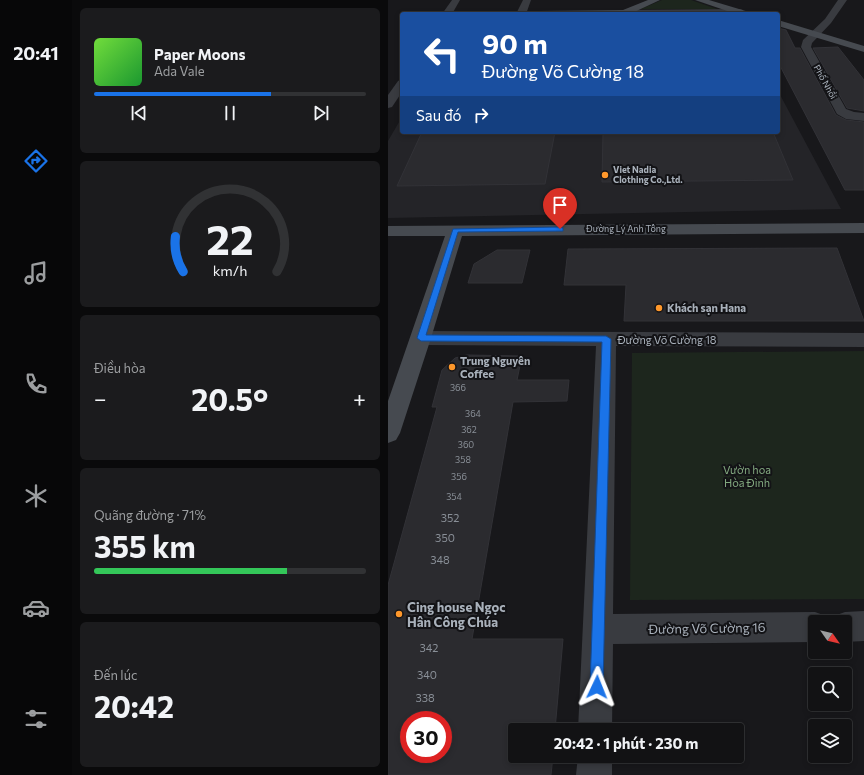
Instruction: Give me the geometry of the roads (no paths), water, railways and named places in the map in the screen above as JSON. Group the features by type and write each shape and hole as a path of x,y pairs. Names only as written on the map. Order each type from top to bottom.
{"street":[{"path":"448,12 456,0"},
{"path":"522,12 527,0"},
{"path":"626,12 656,0"},
{"path":"699,0 740,12"},
{"name":"Phố Nhồi","path":"843,0 828,21 807,42 807,52 840,109 847,115 864,117"},
{"path":"780,24 864,49"},
{"path":"388,104 400,86"},
{"name":"Đường Lý Anh Tông","path":"388,231 864,228"},
{"path":"388,433 421,338 455,230"},
{"name":"Đường Võ Cường 18","path":"421,338 864,340"},
{"path":"595,723 606,339"},
{"path":"852,626 864,626"},
{"name":"Đường Võ Cường 16","path":"598,629 808,627"},
{"path":"594,775 595,763"}],"place":[{"name":"Viet Nadia Clothing Co.,Ltd.","path":"605,175"},
{"name":"Khách sạn Hana","path":"659,308"},
{"name":"Trung Nguyên Coffee","path":"452,367"},
{"name":"Cing house Ngọc Hân Công Chúa","path":"399,614"}],"park label":[{"name":"Vườn hoa Hòa Đình","path":"747,476"}]}
